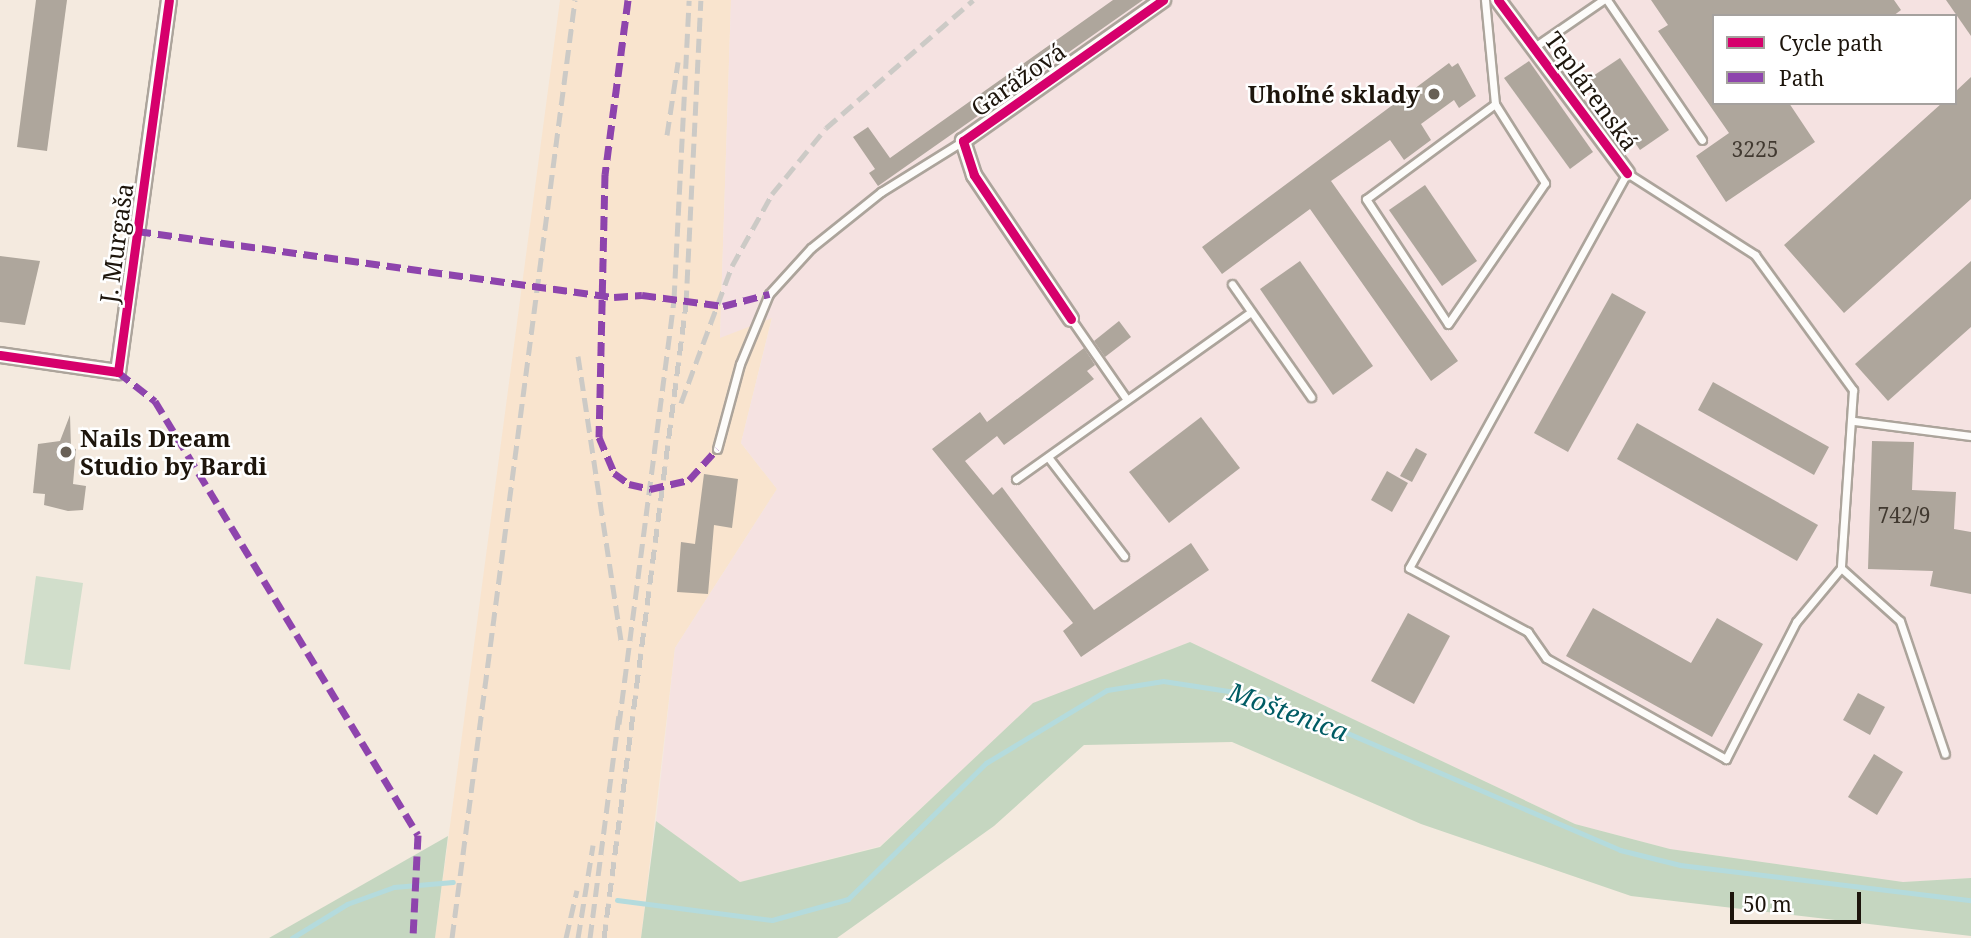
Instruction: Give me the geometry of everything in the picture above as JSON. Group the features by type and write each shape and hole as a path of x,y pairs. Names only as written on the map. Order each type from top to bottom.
{"street":[{"name":"J. Murgaša","path":"0,355 118,372 169,0"},
{"name":"Garážová","path":"1071,319 974,175 963,141 1163,0"},
{"name":"Teplárenská","path":"1498,0 1536,46 1627,173"}],"lane":[{"path":"1485,0 1495,104 1545,183 1448,324 1366,199 1495,104"},
{"path":"1536,46 1605,0 1702,140"},
{"path":"717,449 740,364 769,294 811,248 881,192 963,141"},
{"path":"1627,173 1755,255 1772,272 1853,390 1854,421 1842,568 1796,622 1726,759 1546,658 1528,632 1409,568 1627,173"},
{"path":"1232,284 1311,397"},
{"path":"1016,480 1251,312"},
{"path":"1071,319 1127,400"},
{"path":"1854,421 1971,436"},
{"path":"1048,457 1124,556"},
{"path":"1842,568 1900,621 1945,754"}],"shaded area":[{"path":"560,0 731,0 720,337 772,317 741,443 777,489 675,648 641,938 435,938"},
{"path":"731,0 1971,0 1971,878 1903,882 1670,849 1575,824 1190,642 1033,704 880,846 740,882 656,821 675,648 777,489 741,443 772,318 720,338"}],"green space":[{"path":"36,576 83,583 70,670 24,664"},
{"path":"1190,642 1575,824 1670,849 1903,882 1971,878 1971,936 1631,896 1421,824 1232,742 1084,745 994,826 837,938 641,938 656,821 740,882 880,847 1033,703"},
{"path":"448,836 435,938 269,938"}],"building":[{"path":"36,0 67,0 47,151 17,147"},
{"path":"1113,0 1143,0 878,186 869,173 875,169 853,137 868,127 890,158"},
{"path":"1651,0 1894,0 1901,10 1896,14 1712,14 1712,105 1790,105 1815,142 1726,202 1696,156 1729,133 1658,31 1668,25"},
{"path":"1946,0 1971,0 1971,36 1957,14"},
{"path":"1620,58 1669,130 1640,150 1590,78"},
{"path":"1529,61 1593,152 1570,169 1504,78"},
{"path":"1449,63 1452,67 1458,63 1476,96 1459,108 1454,100 1421,124 1431,140 1404,160 1390,140 1331,181 1458,361 1431,381 1310,209 1222,274 1202,247"},
{"path":"1971,77 1971,199 1844,313 1784,245 1940,105 1957,105 1957,90"},
{"path":"1425,185 1477,261 1442,286 1389,210"},
{"path":"0,256 40,261 25,325 0,322"},
{"path":"1300,261 1373,366 1333,395 1260,289"},
{"path":"1971,261 1971,327 1888,401 1855,364"},
{"path":"1612,293 1646,312 1568,452 1534,433"},
{"path":"1119,321 1131,337 1105,357 1094,341"},
{"path":"1084,348 1095,365 1087,371 1094,379 1004,445 997,436 965,461 993,495 1002,487 1094,610 1191,543 1209,570 1081,657 1063,631 1073,623 932,449 980,412 987,422"},
{"path":"1713,382 1829,447 1814,475 1698,410"},
{"path":"70,415 71,448 76,449 73,484 86,486 83,510 68,511 44,505 45,494 33,493 38,444 60,441"},
{"path":"1201,417 1240,468 1169,523 1129,472"},
{"path":"1637,423 1818,525 1797,561 1617,459"},
{"path":"1872,441 1914,442 1912,490 1956,492 1954,529 1971,532 1971,594 1930,586 1933,571 1868,569"},
{"path":"1416,448 1427,454 1412,482 1400,476"},
{"path":"1387,471 1408,483 1392,512 1371,500"},
{"path":"704,474 738,479 732,528 714,525 708,594 677,592 681,542 695,544"},
{"path":"1593,608 1691,663 1717,618 1763,644 1712,737 1566,656"},
{"path":"1408,613 1450,636 1414,704 1371,681"},
{"path":"1858,693 1885,707 1870,735 1843,720"},
{"path":"1874,754 1903,772 1877,815 1848,797"}],"waterway":[{"name":"Moštenica","path":"617,900 772,920 848,899 986,763 1107,690 1163,681 1261,696 1620,850 1680,865 1971,900"},
{"name":"Moštenica","path":"292,938 347,904 394,887 453,882"}],"railway":[{"path":"452,938 575,0"},
{"path":"619,724 674,299 689,0"},
{"path":"604,938 686,304 701,0"},
{"path":"681,403 732,266 772,194 826,128 973,0"},
{"path":"667,135 678,62"},
{"path":"578,356 622,646"},
{"path":"590,938 619,716"},
{"path":"578,938 593,845"},
{"path":"566,938 577,890"}],"marked path":[{"path":"628,0 605,174 599,437 614,473 629,484 650,489 689,480 717,449"},
{"path":"137,231 614,297 642,295 723,306 769,294"},
{"path":"118,372 155,401 418,835 413,938"}],"cycle path":[{"path":"0,355 118,372 169,0"},
{"path":"1071,319 974,175 963,141 1163,0"},
{"path":"1498,0 1627,173"}],"place":[{"name":"Uhoľné sklady","path":"1434,94"},
{"name":"Nails Dream Studio by Bardi","path":"66,452"}]}
